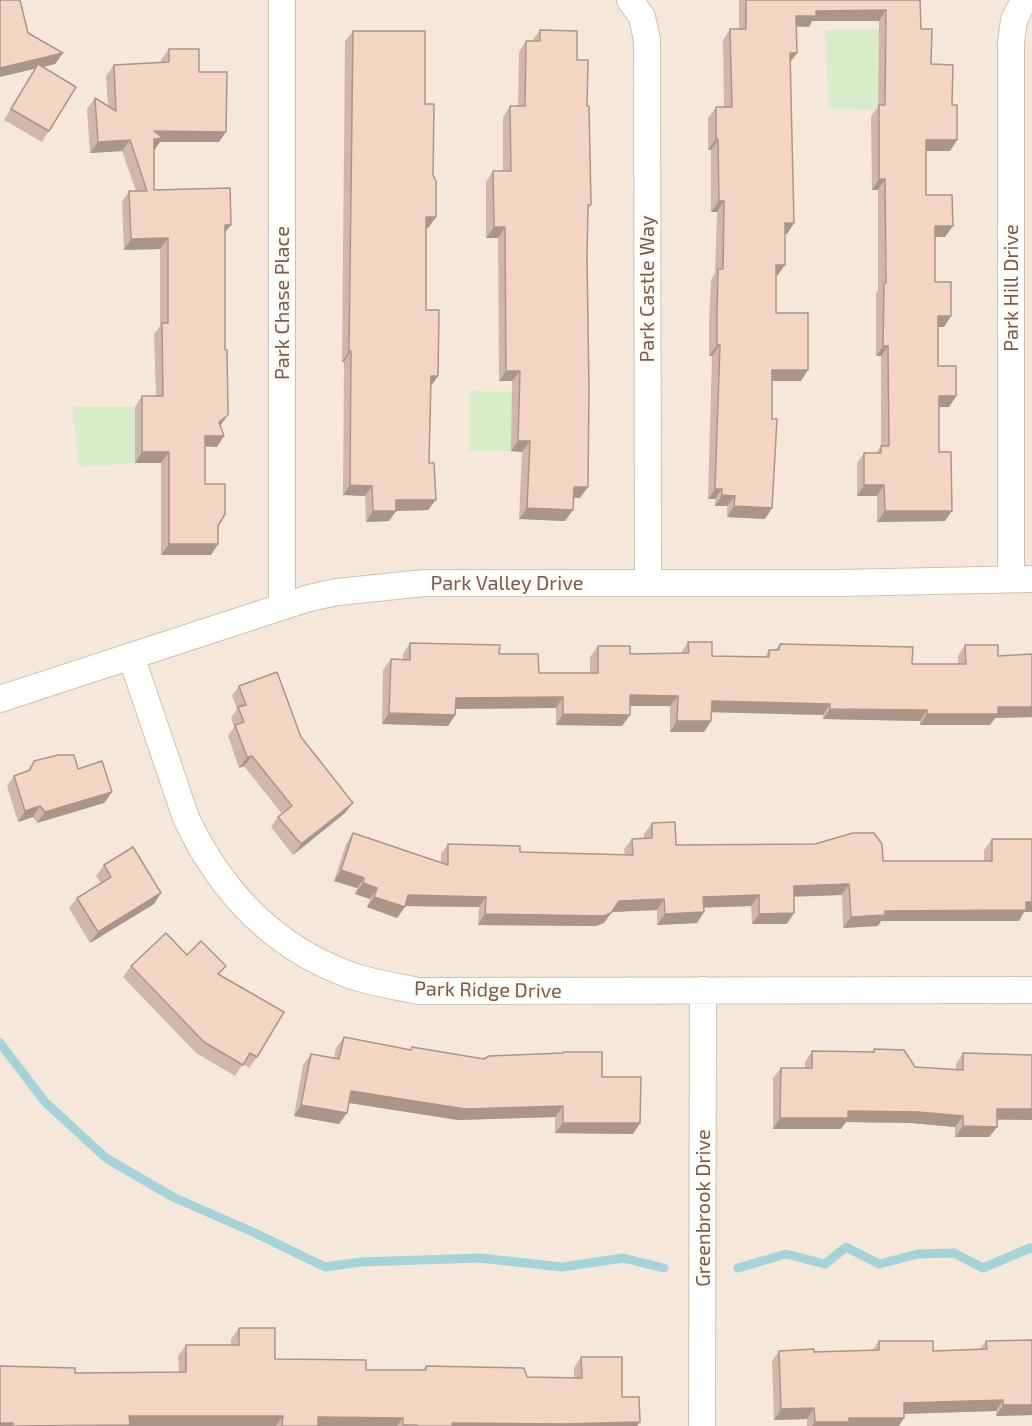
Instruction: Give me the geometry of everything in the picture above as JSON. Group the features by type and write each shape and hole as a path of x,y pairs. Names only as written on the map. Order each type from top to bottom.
{"street":[{"name":"Park Chase Place","path":"282,0 282,606"},
{"name":"Park Castle Way","path":"630,0 642,17 647,40 648,583"},
{"name":"Park Hill Drive","path":"1021,579 1011,43 1014,20 1024,0"},
{"name":"Park Valley Drive","path":"0,699 282,606 337,592 425,583 838,583 1021,579"},
{"name":"Park Ridge Drive","path":"131,656 181,804 198,844 213,868 240,903 284,941 348,975 419,991 1032,990"},
{"name":"Greenbrook Drive","path":"702,1426 703,990"}],"shaded area":[{"path":"0,0 1032,0 1032,1426 0,1426"}],"green space":[{"path":"882,29 878,40 878,104 880,110 828,106 826,30"},
{"path":"469,391 523,392 512,404 511,451 469,451"},
{"path":"73,407 135,407 135,463 79,467"}],"building":[{"path":"0,0 20,0 28,33 63,53 0,68"},
{"path":"746,0 920,0 921,29 932,29 931,64 953,65 952,105 957,105 957,140 926,140 926,195 952,195 953,226 935,226 935,282 951,282 951,316 938,316 938,366 956,366 956,396 939,396 939,452 951,452 952,511 885,511 884,485 864,485 864,453 881,453 881,446 889,446 888,346 883,346 884,283 886,283 885,179 879,179 879,105 885,105 886,10 816,11 816,16 796,16 797,53 790,53 794,223 785,223 785,265 776,265 776,313 808,313 808,370 772,370 772,419 777,419 772,508 734,506 735,496 722,495 722,489 715,489 720,345 717,345 718,269 723,269 724,201 719,201 716,107 732,107 730,29 746,29"},
{"path":"540,30 577,31 577,60 588,60 587,106 589,106 591,205 588,205 587,259 588,487 574,487 573,510 527,508 530,441 518,441 520,371 506,371 505,227 494,227 493,171 511,171 510,106 525,106 526,41 540,41"},
{"path":"353,31 425,31 425,104 434,104 433,175 436,181 436,217 426,217 426,310 439,310 438,376 431,376 429,463 434,463 436,500 396,500 396,511 373,511 372,486 350,485 351,351 349,351"},
{"path":"169,49 199,49 199,72 227,72 226,132 154,131 163,138 154,139 154,190 230,188 231,225 225,225 225,350 227,350 228,415 219,422 224,436 205,436 205,484 225,484 225,514 218,526 218,544 169,544 169,452 142,452 142,396 163,396 162,323 168,323 168,238 131,239 129,191 147,191 130,140 98,142 95,98 116,111 114,65 169,62"},
{"path":"38,64 76,87 49,131 11,109"},
{"path":"688,642 712,642 712,656 769,657 769,650 779,650 780,644 913,647 912,664 966,664 965,645 998,645 998,656 1032,654 1032,707 998,707 998,714 927,714 927,710 830,709 830,704 712,701 711,721 677,721 678,696 630,695 630,715 563,714 563,697 456,698 455,715 389,713 391,659 410,660 410,643 500,645 499,654 538,654 539,673 598,673 598,646 630,646 630,654 689,653"},
{"path":"277,672 301,737 353,803 301,844 278,817 292,806 252,756 247,757 235,725 244,722 238,707 246,705 239,686"},
{"path":"58,755 74,755 78,769 102,761 112,792 45,812 40,806 25,811 14,776 30,770 34,761"},
{"path":"675,822 676,845 815,844 853,833 874,833 882,844 883,861 992,861 992,839 1032,839 1032,902 1026,902 1026,910 885,911 885,915 851,917 849,884 794,886 794,913 759,914 759,895 703,897 704,912 665,914 664,899 619,901 611,913 604,916 485,914 486,897 408,895 405,907 374,897 377,888 363,883 364,878 341,870 353,833 448,865 448,844 520,846 520,852 633,855 632,839 652,838 652,823"},
{"path":"133,847 161,893 98,932 77,898 111,877 104,865"},
{"path":"166,933 187,955 201,941 226,966 218,974 284,1012 257,1057 250,1053 243,1065 204,1042 131,966"},
{"path":"344,1037 411,1050 412,1047 484,1059 489,1056 602,1052 602,1077 641,1077 640,1123 563,1123 563,1106 465,1109 351,1091 347,1113 301,1105 311,1054 339,1059"},
{"path":"874,1049 904,1050 915,1067 963,1070 963,1053 1032,1055 1032,1109 997,1109 997,1127 963,1126 963,1116 919,1112 848,1111 848,1118 780,1118 781,1068 812,1068 812,1051 874,1052"},
{"path":"239,1328 275,1328 275,1359 366,1360 366,1370 426,1370 426,1366 524,1368 527,1377 582,1378 581,1357 622,1357 622,1397 639,1397 640,1422 452,1423 452,1426 418,1426 403,1425 403,1418 318,1417 318,1426 282,1426 283,1416 129,1416 130,1425 13,1426 13,1423 0,1423 0,1366 75,1368 75,1373 186,1372 186,1345 239,1345"},
{"path":"1032,1340 1032,1405 1003,1405 1003,1400 904,1403 904,1418 849,1418 849,1422 815,1422 814,1408 781,1409 779,1351 879,1350 879,1341 933,1341 933,1351 987,1349 986,1341"}],"waterway":[{"path":"0,1043 45,1102 106,1158 173,1197 325,1267 361,1262 480,1258 562,1267 623,1258 664,1268"},
{"path":"738,1268 786,1254 825,1264 846,1247 879,1264 918,1254 954,1253 983,1268 1032,1249"}]}
